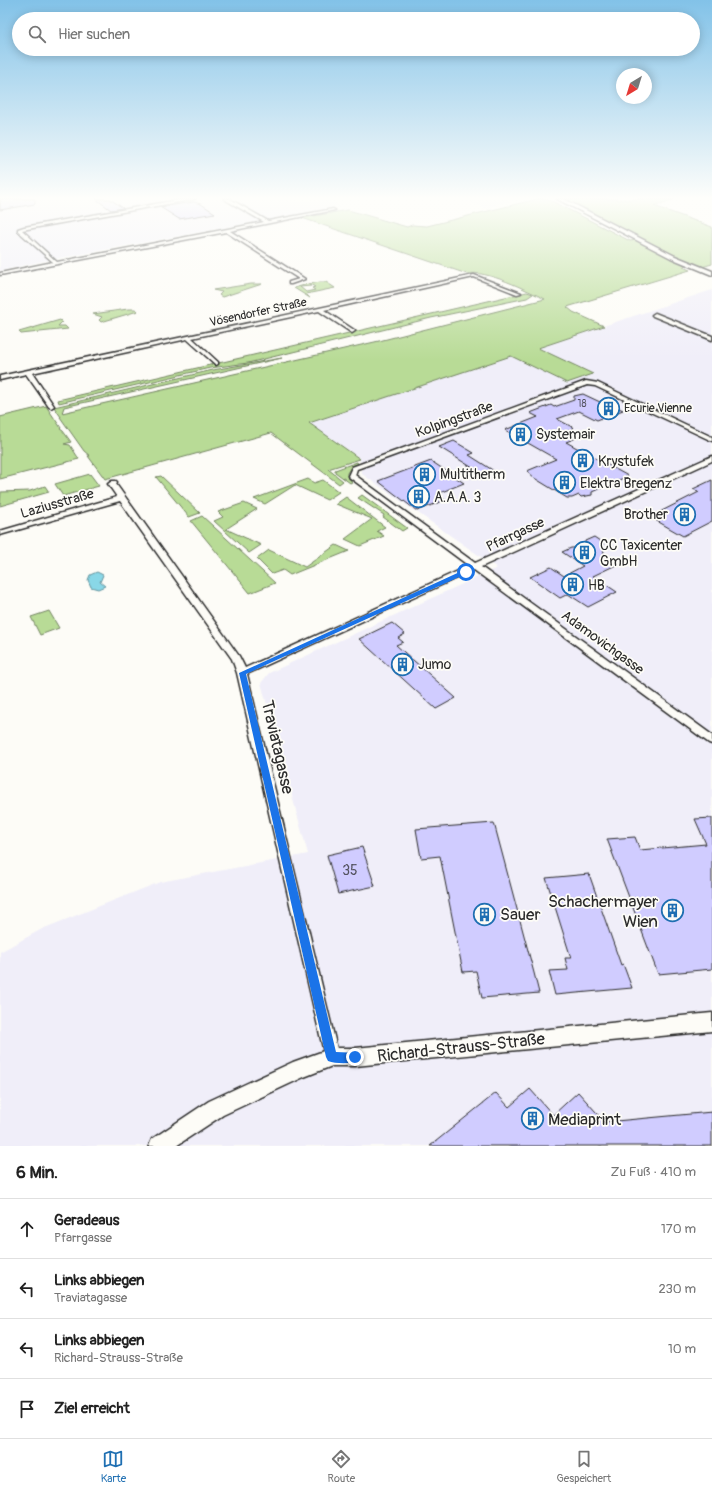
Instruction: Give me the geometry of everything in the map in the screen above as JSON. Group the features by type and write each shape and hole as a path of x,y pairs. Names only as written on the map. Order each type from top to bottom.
{"main road":[{"path":"665,252 712,273"},
{"name":"Richard-Strauss-Straße","path":"159,1146 216,1108 300,1069 332,1057 363,1056 712,1022"}],"street":[{"path":"44,252 55,262"},
{"path":"0,274 106,252"},
{"path":"261,252 303,279 290,283"},
{"name":"Vösendorfer Straße","path":"0,378 474,276 519,293"},
{"path":"320,309 352,331"},
{"path":"655,315 712,338"},
{"path":"187,337 216,363"},
{"path":"28,372 51,406"},
{"name":"Kolpingstraße","path":"477,567 351,476 354,468 586,384 596,384 712,439"},
{"name":"Pfarrgasse","path":"242,673 477,567 712,458"},
{"name":"Traviatagasse","path":"114,482 112,484 121,498 236,658 242,673 332,1057"},
{"name":"Laziusstraße","path":"0,533 121,498"},
{"name":"Adamovichgasse","path":"477,567 712,740"}],"shaded area":[{"path":"0,252 90,252 39,262 0,271"},
{"path":"712,290 712,1146 0,1146 0,952 42,929 160,882 308,854 261,683 269,673 497,568 362,474 360,458 309,423 511,356 568,383 592,374 537,348"}],"green space":[{"path":"404,252 661,252 684,264 685,266 683,267 690,270 567,307 573,312 604,326 538,348 593,374 567,383 511,356 309,423 360,459 328,469 343,481 339,484 271,433 105,479 54,407 213,370 282,358 64,407 62,413 379,341 545,299 518,286 496,278 475,273 467,274"},
{"path":"670,252 712,252 712,264 702,267"},
{"path":"326,282 335,288 306,294 310,298 294,288 308,284 311,286 300,287 306,292 315,290 312,288 315,287 310,284"},
{"path":"251,284 262,284 222,297 219,295 222,292 213,290"},
{"path":"527,292 533,294 527,298 431,318 248,363 210,368 59,403 58,400"},
{"path":"135,309 138,311 101,322 99,320 102,317 93,314"},
{"path":"60,320 62,322 58,326 65,326 68,329 21,334 19,332"},
{"path":"46,406 61,428 60,429 71,442 64,444 70,445 79,459 0,479 0,417"},
{"path":"357,462 358,464 351,467 347,473 347,476 352,482 350,483 335,472 335,470"},
{"path":"90,474 99,486 63,496 55,484"},
{"path":"161,476 200,513 189,517 156,477"},
{"path":"308,479 314,483 323,480 339,492 327,500 295,485 265,504 254,499"},
{"path":"45,486 49,492 0,506 1,492 30,491"},
{"path":"362,495 407,528 402,531 383,517 384,515 358,498"},
{"path":"346,497 385,527 377,531 384,536 360,546 345,539 372,519 336,504"},
{"path":"244,503 257,509 226,529 261,545 249,553 214,521 223,517 218,512"},
{"path":"202,516 275,583 250,593 191,521"},
{"path":"336,545 349,551 290,575 283,570 272,574 257,559 269,550 305,567"},
{"path":"49,611 59,628 40,635 31,617"}],"water":[{"path":"97,572 103,575 100,582 105,586 98,589 91,587 88,580 90,575"}],"building":[{"path":"583,394 600,402 605,401 623,410 597,420 579,411 557,419 574,428 565,432 576,438 566,442 628,476 592,492 592,495 581,497 579,495 572,498 567,498 531,476 531,474 527,471 556,459 505,430 538,417 530,413 551,405 554,407 574,400 574,396"},
{"path":"454,441 474,453 469,455 494,471 484,475 439,447"},
{"path":"431,461 464,483 437,494 445,500 417,511 378,481"},
{"name":"Brother","path":"712,480 712,521 683,536 650,517 699,492 693,489"},
{"name":"HB","path":"594,537 603,543 604,554 618,564 593,576 617,592 588,607 568,594 560,598 530,577 551,567 564,576 583,566 562,552 571,548 578,548 578,545 585,545 585,541"},
{"name":"Jumo","path":"392,623 405,634 398,638 403,642 396,645 456,698 436,709 359,639"},
{"name":"Schachermayer Wien","path":"712,818 712,969 658,974 607,839 635,837 640,850 706,844 695,819"},
{"name":"Sauer","path":"494,823 539,993 482,998 476,971 463,972 440,856 421,858 416,829"},
{"path":"362,847 375,886 338,894 327,855"},
{"path":"589,874 621,965 623,964 632,988 555,995 549,971 568,970 565,958 571,958 546,878"},
{"name":"Mediaprint","path":"530,1089 553,1115 578,1092 605,1122 712,1112 712,1146 430,1146 496,1093 509,1107"}],"place":[{"name":"Ecurie Vienne","path":"609,408"},
{"name":"Systemair","path":"520,434"},
{"name":"Krystufek","path":"583,461"},
{"name":"Multitherm","path":"424,474"},
{"name":"Elektra Bregenz","path":"565,483"},
{"name":"A.A.A. 3","path":"419,497"},
{"name":"Brother","path":"684,514"},
{"name":"CC Taxicenter GmbH","path":"584,553"},
{"name":"HB","path":"573,585"},
{"name":"Jumo","path":"402,664"},
{"name":"Schachermayer Wien","path":"673,911"},
{"name":"Sauer","path":"485,914"},
{"name":"Mediaprint","path":"533,1119"}],"route":[{"path":"355,1057 332,1057 291,876 242,673 466,572"}]}
